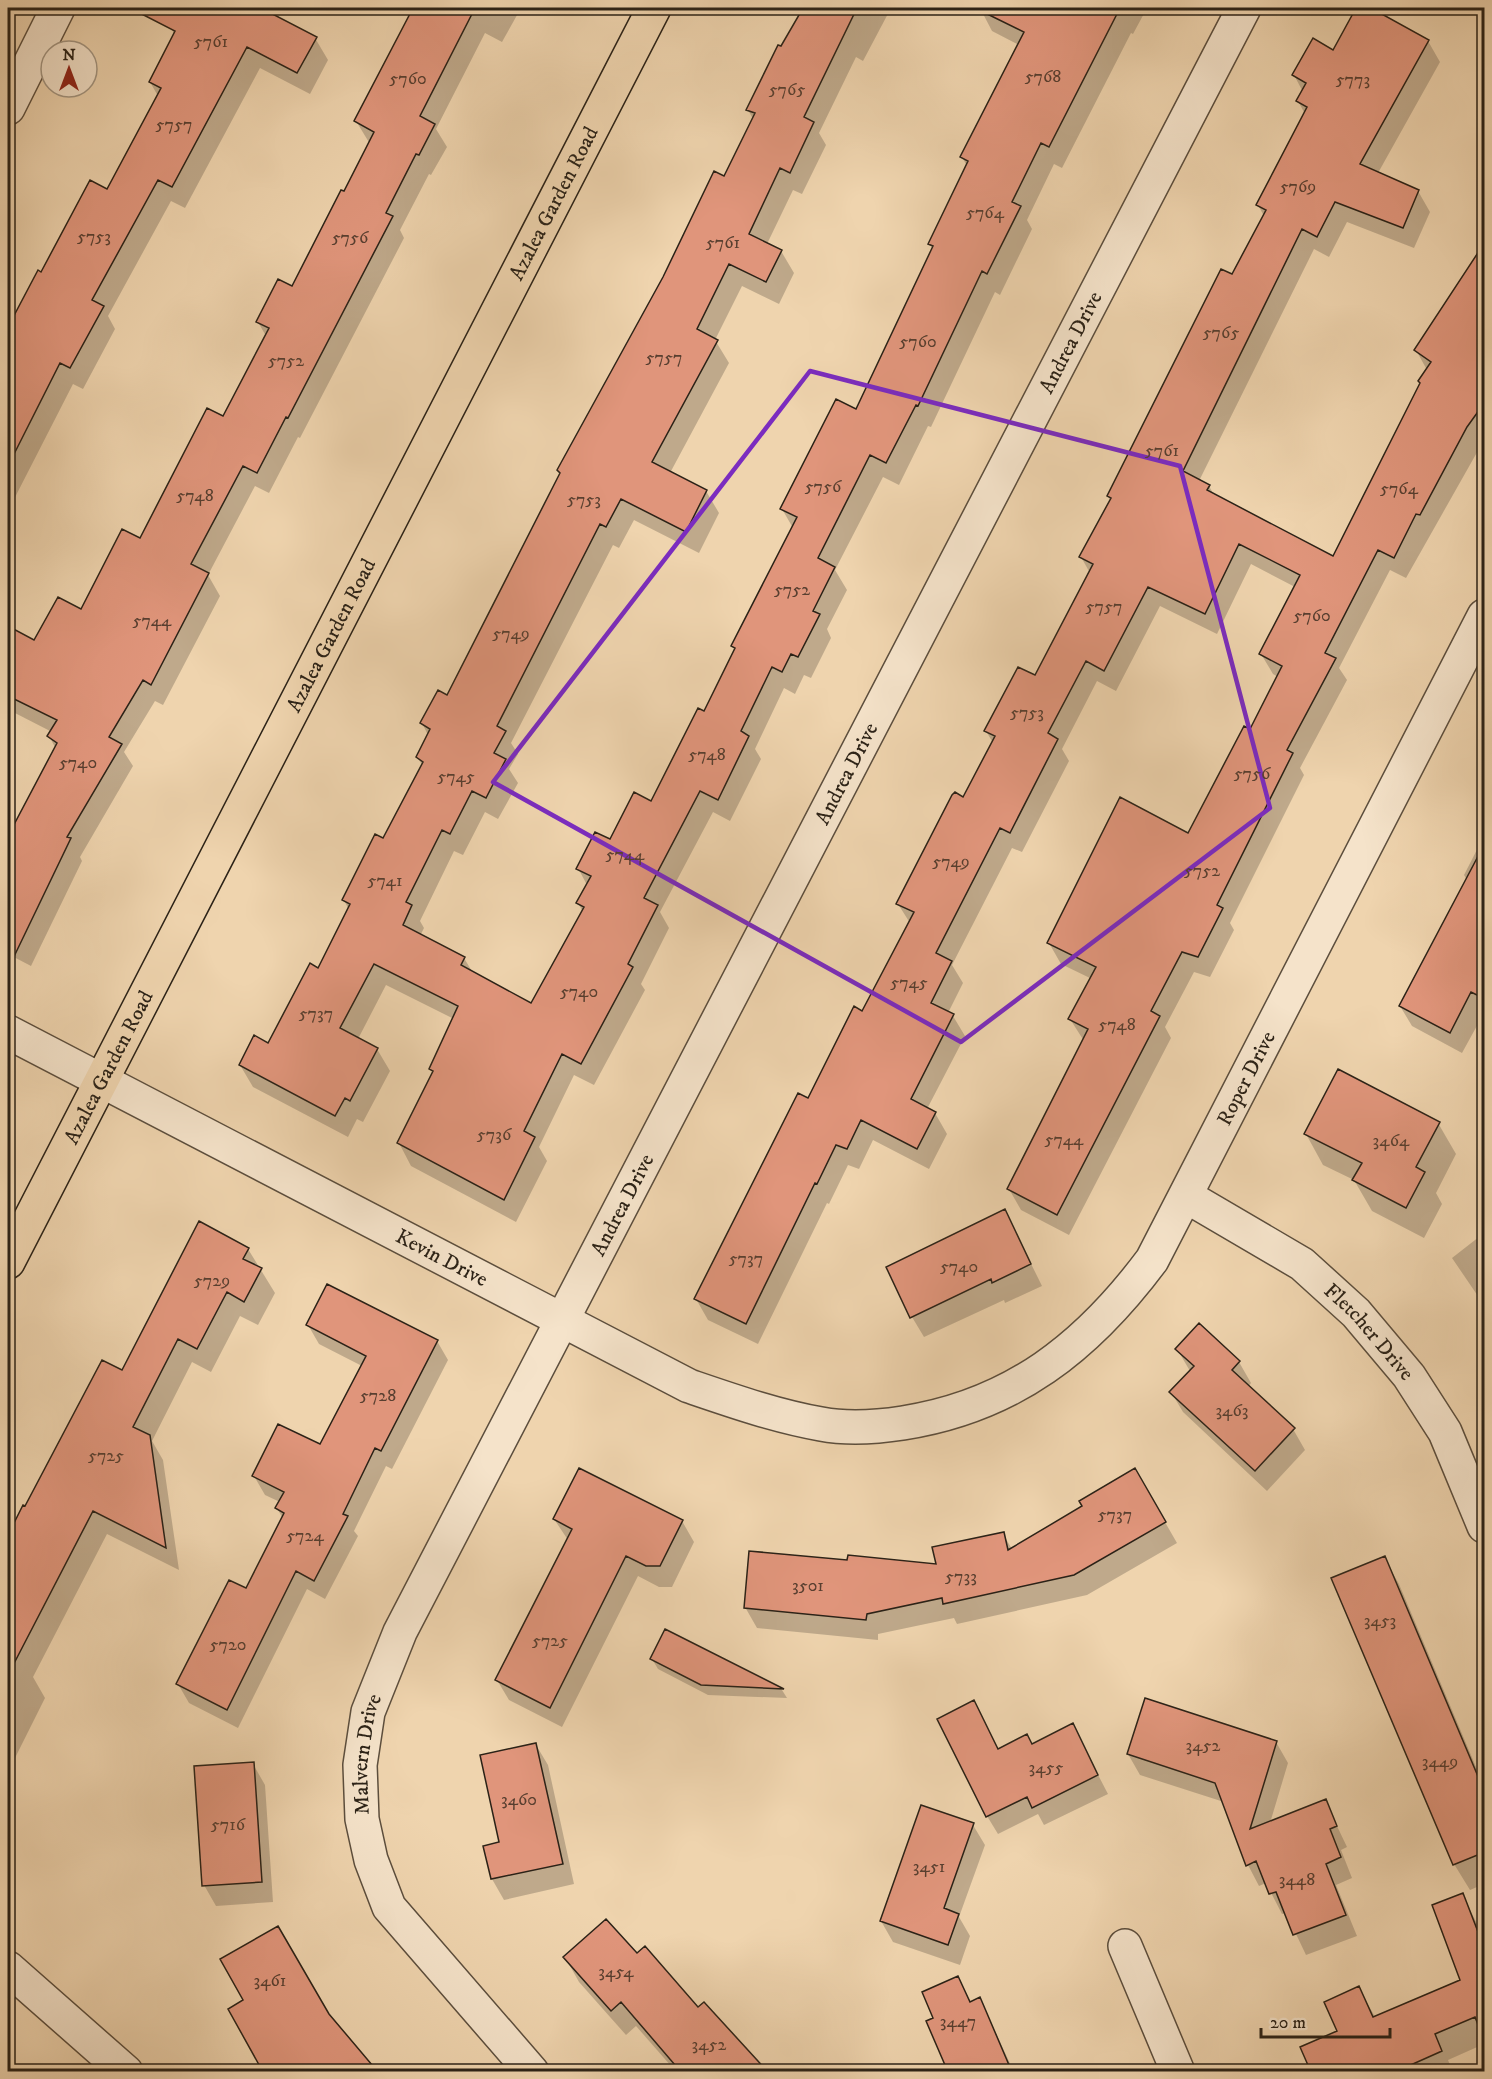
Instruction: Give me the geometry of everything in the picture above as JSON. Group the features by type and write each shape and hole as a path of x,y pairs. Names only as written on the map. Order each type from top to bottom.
{"main road":[{"name":"Azalea Garden Road","path":"8,1262 98,1081 654,8"}],"street":[{"path":"8,108 58,8"},
{"name":"Andrea Drive","path":"448,1540 1244,8"},
{"name":"Roper Drive","path":"895,1424 937,1418 982,1402 1037,1374 1087,1336 1122,1300 1152,1260 1485,615"},
{"name":"Kevin Drive","path":"8,1032 98,1081 689,1386 754,1409 823,1425 895,1424"},
{"name":"Fletcher Drive","path":"1186,1196 1302,1264 1356,1313 1410,1376 1445,1432 1485,1526"},
{"name":"Malvern Drive","path":"448,1540 400,1632 369,1712 360,1765 362,1819 371,1860 389,1907 532,2072"},
{"path":"1125,1946 1178,2072"},
{"path":"8,1968 126,2072"}],"highlighted area":[{"path":"810,371 1180,466 1270,808 961,1042 493,782"}],"building":[{"path":"130,8 261,8 317,37 297,73 247,47 172,187 158,180 92,300 104,306 70,368 60,363 8,466 8,327 38,270 41,272 90,180 107,189 161,88 149,82 175,31"},
{"path":"413,8 475,8 420,116 435,124 419,155 416,154 386,213 393,216 288,418 286,417 257,473 243,466 191,564 209,573 151,685 143,680 109,737 122,744 67,837 71,838 8,969 8,836 57,743 47,736 57,720 8,696 8,626 34,640 58,597 81,609 122,529 140,538 207,408 223,416 269,328 256,322 278,279 292,286 341,190 344,191 374,132 354,121"},
{"path":"803,8 857,8 804,117 814,122 790,173 780,168 749,234 782,250 766,282 729,264 697,329 718,340 652,462 707,490 686,532 621,499 606,527 600,524 497,726 506,731 494,753 506,759 486,798 472,791 450,834 442,830 406,902 412,905 403,925 465,957 461,965 531,1003 584,907 576,903 591,876 576,869 595,832 610,839 634,792 651,801 698,708 704,711 735,648 731,646 797,517 780,509 836,399 856,409 933,246 928,244 968,161 960,157 1024,32 975,8 1120,8 1049,147 1041,143 1012,202 1021,206 987,274 982,271 918,406 916,405 886,463 870,455 818,558 835,567 813,611 820,614 798,657 791,654 782,672 772,667 741,731 749,736 718,800 700,791 644,898 658,905 628,964 633,967 581,1064 562,1054 524,1131 535,1137 504,1200 397,1143 433,1071 429,1069 458,1006 374,964 340,1028 378,1048 350,1101 345,1098 335,1116 239,1065 254,1035 268,1043 310,963 318,968 350,904 342,900 375,834 383,838 423,762 416,757 430,729 420,723 438,690 447,695 560,473 557,470 663,277 714,171 724,176 755,113 746,110 778,45 781,46"},
{"path":"1356,8 1371,8 1429,40 1360,164 1419,190 1403,228 1335,202 1317,237 1302,229 1183,471 1210,485 1207,490 1333,556 1420,383 1418,381 1431,362 1414,350 1485,242 1485,402 1467,427 1420,515 1416,514 1394,558 1378,550 1325,653 1336,658 1287,750 1293,753 1217,905 1223,908 1198,957 1182,952 1151,1011 1160,1016 1057,1215 1007,1189 1088,1029 1068,1019 1096,967 1047,943 1120,797 1188,833 1244,726 1250,729 1282,666 1259,654 1300,575 1239,544 1205,614 1148,587 1104,671 1086,661 1048,733 1058,739 1010,833 1000,828 936,953 952,961 931,1003 954,1014 911,1099 936,1112 917,1149 861,1120 847,1149 836,1145 746,1324 694,1299 798,1093 808,1098 854,1006 862,1011 914,912 896,904 952,795 955,792 963,797 995,736 984,731 1018,667 1035,675 1093,564 1079,557 1111,498 1107,496 1221,269 1232,274 1266,210 1256,205 1307,107 1296,101 1306,83 1292,75 1313,38 1333,50"},
{"path":"1485,843 1485,999 1471,992 1450,1033 1399,1006"},
{"path":"1338,1069 1440,1122 1416,1167 1425,1172 1406,1208 1352,1180 1362,1163 1304,1134"},
{"path":"1005,1209 1031,1264 992,1283 991,1279 910,1318 886,1267"},
{"path":"199,1221 249,1248 243,1259 262,1268 244,1302 227,1292 197,1349 178,1339 133,1427 150,1435 166,1548 93,1511 8,1675 8,1535 102,1360 122,1370"},
{"path":"327,1284 438,1340 381,1451 375,1448 343,1514 348,1516 314,1581 296,1571 227,1710 176,1684 229,1580 246,1588 284,1513 275,1508 284,1492 252,1476 278,1424 320,1444 366,1356 306,1325"},
{"path":"1199,1323 1240,1361 1232,1370 1295,1428 1255,1471 1169,1392 1194,1366 1175,1349"},
{"path":"579,1468 683,1520 660,1566 646,1566 626,1556 550,1708 495,1680 572,1529 553,1519"},
{"path":"1135,1468 1166,1522 1074,1575 943,1604 942,1598 867,1614 866,1620 744,1608 749,1551 847,1560 848,1555 936,1564 932,1547 1004,1532 1008,1550 1082,1506 1079,1501"},
{"path":"1385,1556 1485,1793 1485,1852 1453,1865 1331,1578"},
{"path":"665,1629 784,1689 701,1685 650,1659"},
{"path":"1145,1698 1277,1741 1250,1829 1326,1799 1337,1826 1330,1829 1341,1857 1326,1864 1346,1915 1293,1935 1276,1892 1269,1894 1256,1861 1246,1866 1215,1783 1127,1754"},
{"path":"974,1700 998,1749 1027,1734 1032,1744 1073,1723 1098,1775 1032,1808 1027,1797 986,1817 937,1719"},
{"path":"536,1743 563,1864 491,1879 483,1846 499,1842 480,1755"},
{"path":"254,1762 262,1882 202,1886 194,1766"},
{"path":"921,1805 974,1823 944,1908 959,1914 948,1945 880,1921"},
{"path":"1463,1893 1485,1950 1485,2034 1482,2035 1475,2017 1435,2034 1442,2051 1395,2072 1311,2072 1300,2047 1337,2031 1324,2002 1359,1986 1373,2017 1460,1980 1432,1905"},
{"path":"606,1919 637,1953 645,1946 698,2007 704,2002 768,2072 681,2072 621,2002 611,2011 563,1957"},
{"path":"278,1926 329,2014 378,2072 263,2072 228,2009 243,2000 220,1959"},
{"path":"958,1976 970,2002 980,1997 1012,2072 948,2072 926,2021 933,2018 922,1992"}]}
